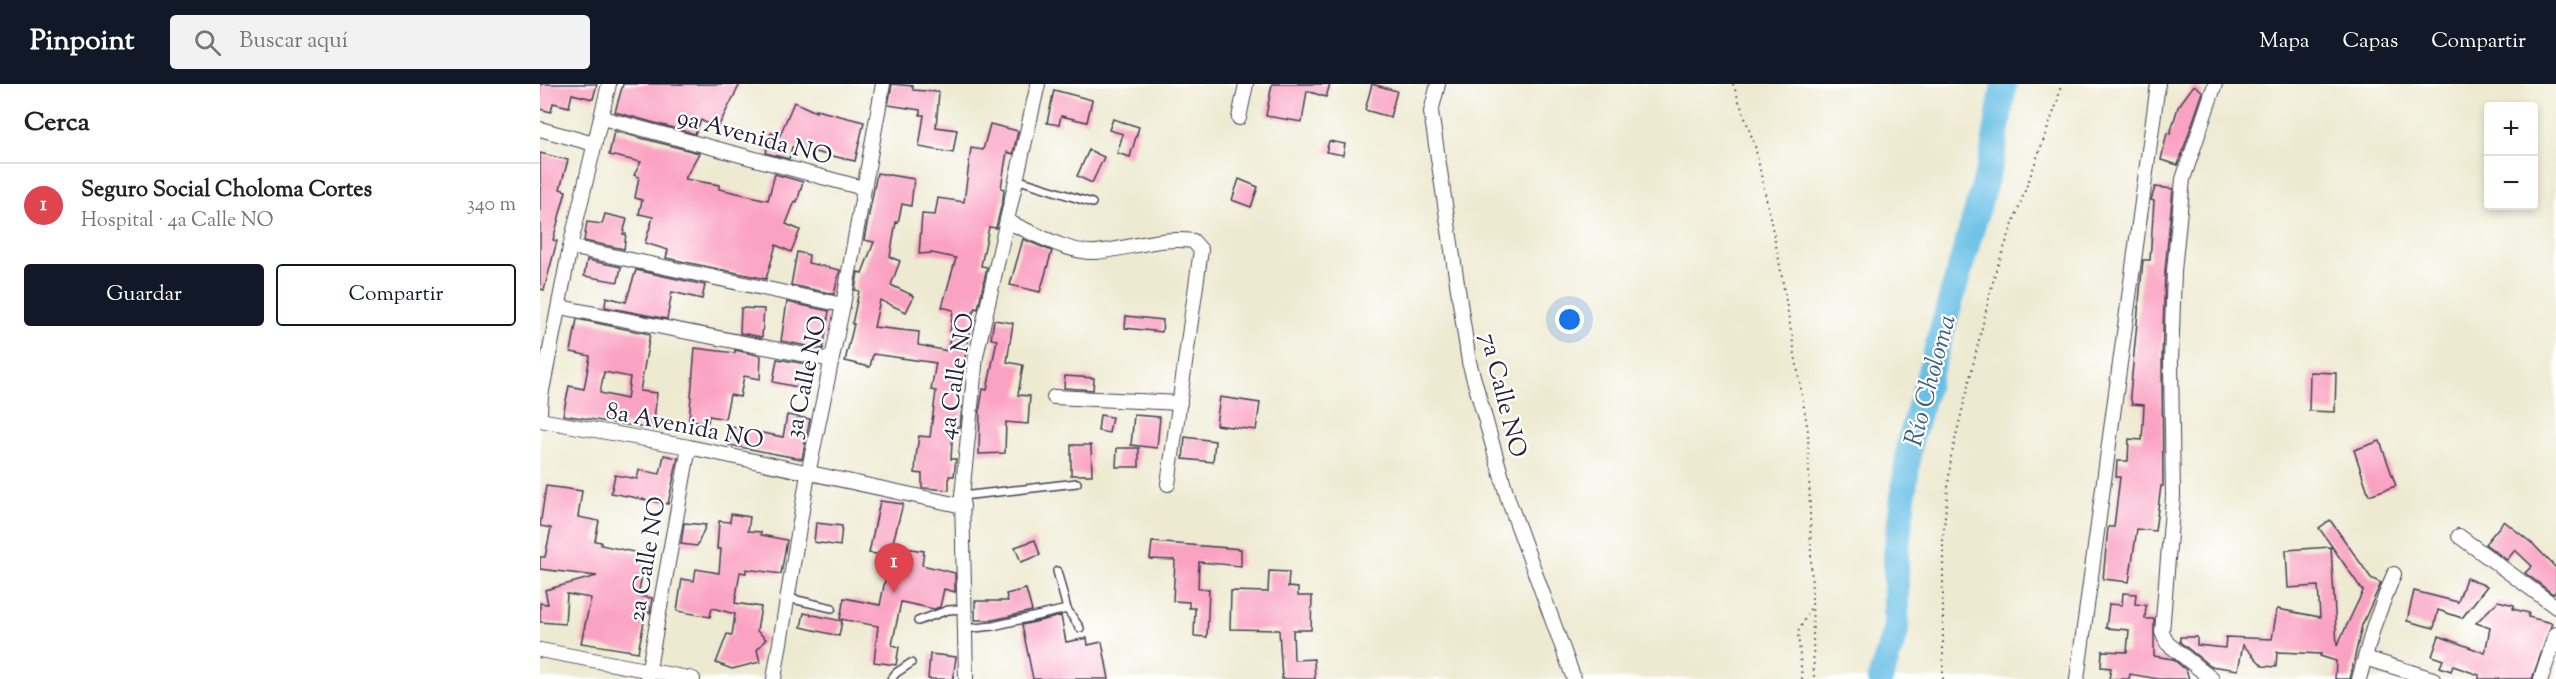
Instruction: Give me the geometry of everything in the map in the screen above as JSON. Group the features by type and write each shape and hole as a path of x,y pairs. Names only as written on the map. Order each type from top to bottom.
{"street":[{"path":"540,413 541,395 560,307 570,246 609,84"},
{"name":"3a Calle NO","path":"774,679 808,474 843,305 883,84"},
{"name":"4a Calle NO","path":"966,679 962,501 976,356 1038,84"},
{"path":"1239,118 1246,84"},
{"name":"7a Calle NO","path":"1438,84 1431,112 1468,362 1508,499 1574,679"},
{"path":"2078,679 2158,84"},
{"path":"2212,679 2167,643 2162,632 2173,497 2171,362 2174,271 2183,180 2215,84"},
{"name":"9a Avenida NO","path":"602,118 863,188"},
{"path":"540,129 594,144"},
{"path":"1008,222 1072,248 1094,252 1178,239 1193,241 1201,250 1168,483"},
{"path":"570,246 843,305"},
{"path":"560,307 831,360"},
{"path":"1054,397 1180,403"},
{"name":"8a Avenida NO","path":"540,420 689,447 808,474 962,501"},
{"name":"2a Calle NO","path":"648,675 689,447"},
{"path":"2459,536 2556,607"},
{"path":"2359,679 2374,626 2394,574"},
{"path":"2541,679 2556,634"},
{"path":"540,650 648,675 693,679"},
{"path":"2365,658 2433,679"}],"lane":[{"path":"1016,179 1092,203"},
{"path":"962,501 1077,483"},
{"path":"1057,571 1067,609 1080,628"},
{"path":"788,598 832,608"},
{"path":"918,621 948,610 965,609"},
{"path":"965,629 993,626 1067,609"},
{"path":"891,679 911,663"}],"path":[{"path":"1733,84 1755,146 1779,260 1808,431 1814,679"},
{"path":"1943,679 1942,537 1952,457 1995,273 2058,100 2061,84"},
{"path":"1802,679 1798,632 1812,605"}],"building":[{"path":"540,84 597,84 593,99 572,94 569,107 553,103 551,112 540,109"},
{"path":"623,84 740,84 717,129 701,120 695,134 615,112"},
{"path":"892,84 913,86 913,90 939,92 936,127 957,130 953,153 919,147 924,115 920,115 920,110 888,105"},
{"path":"1272,84 1330,84 1326,97 1307,91 1302,122 1266,116"},
{"path":"1372,84 1397,91 1390,117 1365,110"},
{"path":"2194,85 2203,92 2178,165 2161,160 2167,133 2170,134 2178,107"},
{"path":"1054,90 1092,100 1087,122 1061,116 1059,125 1047,123"},
{"path":"794,102 816,112 816,110 864,122 855,161 792,147 789,159 766,153 771,133 780,135"},
{"path":"1113,119 1139,127 1130,157 1117,153 1123,134 1109,130"},
{"path":"990,124 1018,131 1013,154 1007,152 1001,188 1004,189 1003,199 996,228 989,227 981,266 987,267 978,309 975,308 972,315 957,407 962,407 960,427 953,427 951,459 956,459 954,476 949,476 949,490 922,488 922,474 915,473 916,457 919,436 930,437 936,391 931,390 936,363 873,354 870,367 845,361 859,291 855,290 858,272 862,273 874,242 864,240 877,173 914,179 911,206 902,204 898,223 896,222 890,257 900,261 891,285 914,296 906,312 880,300 874,327 919,332 918,345 948,351 950,336 959,337 950,332 953,310 942,307 956,258 932,253 919,254 922,214 935,215 938,198 964,202 971,148 983,150"},
{"path":"614,131 699,153 685,179 719,185 719,189 768,200 775,174 803,182 797,202 795,201 786,224 800,230 791,252 776,245 766,279 666,258 668,250 645,243 653,217 639,214 642,200 635,198 639,177 634,175 641,162 609,155"},
{"path":"1329,141 1345,144 1343,155 1326,152"},
{"path":"1089,150 1104,157 1092,183 1077,176"},
{"path":"540,153 568,160 560,189 566,191 553,240 557,241 544,290 540,289"},
{"path":"1239,179 1258,187 1251,207 1232,200"},
{"path":"2155,187 2173,189 2165,271 2162,362 2163,486 2161,486 2155,531 2137,529 2129,582 2103,579 2108,527 2114,527 2120,477 2116,477 2117,461 2128,461 2129,439 2142,440 2144,405 2132,404 2130,395 2143,260 2150,260 2154,201 2151,200"},
{"path":"605,214 627,219 623,234 626,234 624,249 584,241 587,222 602,224"},
{"path":"1023,239 1052,251 1040,292 1010,285"},
{"path":"797,252 809,255 808,263 840,270 834,294 791,285"},
{"path":"587,260 621,267 618,282 584,276"},
{"path":"636,270 705,285 702,299 672,292 667,319 605,307 606,297 626,302"},
{"path":"787,302 829,311 823,349 781,341"},
{"path":"741,308 764,309 762,337 740,333"},
{"path":"1126,316 1163,320 1162,332 1125,328"},
{"path":"577,319 650,334 640,391 657,393 653,429 563,415 569,386 584,389 590,356 571,352","holes":["604,372 630,377 627,399 600,393"]},
{"path":"994,320 1013,323 1007,362 1023,365 1018,395 1030,396 1028,424 1006,422 1005,453 979,454 980,407 983,389 987,390 997,340 991,339"},
{"path":"695,348 735,353 735,350 761,356 760,379 744,376 740,397 730,395 725,419 709,416 708,422 689,420"},
{"path":"777,359 807,364 802,388 773,382"},
{"path":"2310,372 2336,373 2335,412 2309,411"},
{"path":"1065,376 1094,378 1093,390 1064,388"},
{"path":"1220,397 1260,403 1256,430 1216,425"},
{"path":"787,415 810,419 802,459 729,445 732,427 783,437"},
{"path":"1100,415 1112,417 1109,433 1098,431"},
{"path":"1134,415 1160,417 1157,448 1131,445"},
{"path":"1185,437 1215,441 1213,462 1183,459"},
{"path":"2380,441 2396,486 2369,495 2354,450"},
{"path":"1071,445 1091,445 1092,475 1071,475"},
{"path":"1117,448 1139,448 1139,467 1116,467"},
{"path":"664,455 678,458 668,504 611,493 615,475 637,479 639,470 660,474"},
{"path":"546,486 582,491 578,517 599,521 595,541 601,542 601,545 643,554 642,559 645,560 638,596 652,598 650,613 646,612 638,652 581,643 591,598 567,594 565,624 540,622 540,603 548,604 545,590 597,576 540,569 540,557 545,557 551,528 540,526"},
{"path":"880,501 903,504 892,546 924,551 922,565 955,573 955,592 944,589 940,607 934,609 901,602 892,645 899,647 896,665 874,662 878,626 840,619 844,598 880,605 890,556 869,553"},
{"path":"731,514 750,517 748,531 761,532 761,535 787,540 781,574 746,569 746,573 740,572 735,603 761,607 757,631 766,639 757,650 760,662 732,669 716,663 727,634 732,635 735,614 712,608 710,617 677,611 682,579 694,581 696,569 719,573 721,549 717,549 719,521 730,522"},
{"path":"2330,520 2371,578 2381,583 2362,625 2350,679 2335,679 2336,661 2320,656 2321,654 2277,652 2276,667 2263,666 2243,645 2238,670 2210,666 2180,642 2180,637 2197,637 2197,645 2225,648 2226,637 2272,639 2277,609 2320,617 2318,586 2288,588 2286,550 2331,547 2337,646 2363,591 2319,528"},
{"path":"2504,521 2534,545 2556,568 2556,591 2553,594 2525,573 2532,566 2515,550 2507,560 2485,544"},
{"path":"684,523 706,525 697,546 681,544"},
{"path":"816,523 842,526 840,546 814,542"},
{"path":"1035,540 1040,555 1021,562 1015,547"},
{"path":"1152,542 1241,549 1241,566 1199,562 1198,588 1209,589 1207,637 1194,636 1195,608 1189,608 1189,602 1173,601 1175,560 1150,559"},
{"path":"1269,571 1289,572 1288,587 1298,588 1298,596 1312,596 1311,630 1293,630 1294,660 1314,659 1315,679 1282,679 1279,630 1230,629 1231,591 1268,592"},
{"path":"2466,578 2487,586 2462,618 2438,610 2434,628 2407,621 2414,591 2458,602"},
{"path":"1026,589 1032,611 993,620 975,620 975,601 1008,601 1006,594"},
{"path":"2123,593 2136,594 2135,604 2146,605 2145,619 2154,619 2154,656 2173,659 2186,670 2189,679 2158,679 2130,674 2129,679 2109,679 2111,668 2101,667 2102,651 2127,652 2129,630 2106,628 2109,604 2122,605"},
{"path":"2498,601 2514,605 2513,609 2529,613 2528,617 2552,623 2532,679 2479,679 2479,675 2453,666 2451,671 2440,667 2443,660 2432,656 2439,636 2485,653 2490,628 2476,623"},
{"path":"804,613 842,621 839,636 801,627"},
{"path":"1061,616 1066,642 1087,638 1088,645 1102,642 1109,679 1033,679 1022,625"},
{"path":"930,654 956,657 953,679 928,679"}],"waterway":[{"name":"Río Choloma","path":"1880,679 1896,631 1896,553 1910,441 1992,158 2004,84"}],"place":[{"name":"Seguro Social Choloma Cortes","path":"894,593"}]}
